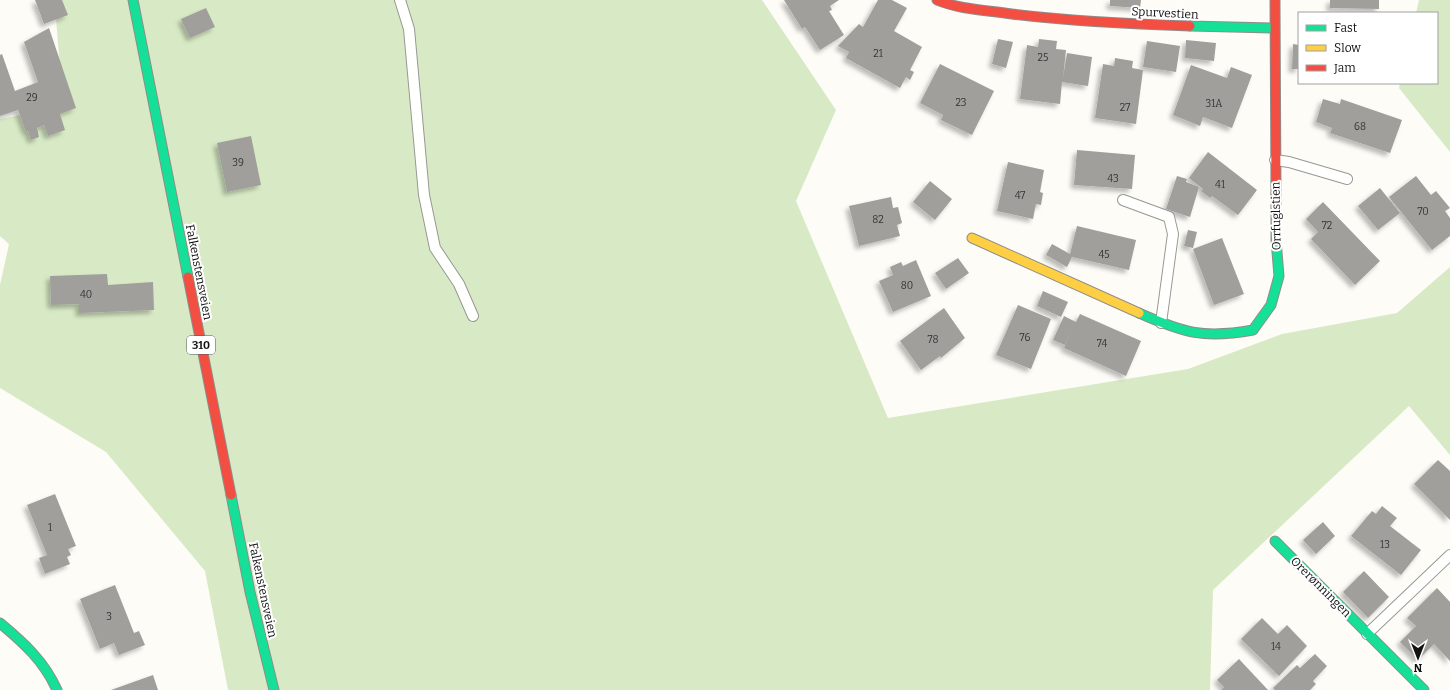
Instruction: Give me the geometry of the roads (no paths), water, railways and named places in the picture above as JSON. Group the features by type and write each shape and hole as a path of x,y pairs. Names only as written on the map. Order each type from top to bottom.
{"street":[{"name":"Falkenstensveien","path":"133,0 249,584 274,690"},
{"name":"Spurvestien","path":"937,0 974,9 1034,17 1175,26 1274,28"},
{"name":"Orrfuglstien","path":"972,238 1161,323 1190,333 1226,334 1253,330 1271,306 1279,276 1276,240 1275,0"},
{"name":"Orerønningen","path":"1275,541 1424,690"},
{"path":"0,623 35,652 51,675 57,690"}],"lane":[{"path":"400,0 409,29 424,195 435,248 459,284 473,316"},
{"path":"1275,160 1289,162 1347,179"},
{"path":"1123,200 1170,217 1173,234 1161,323"},
{"path":"1367,634 1450,555"}]}
